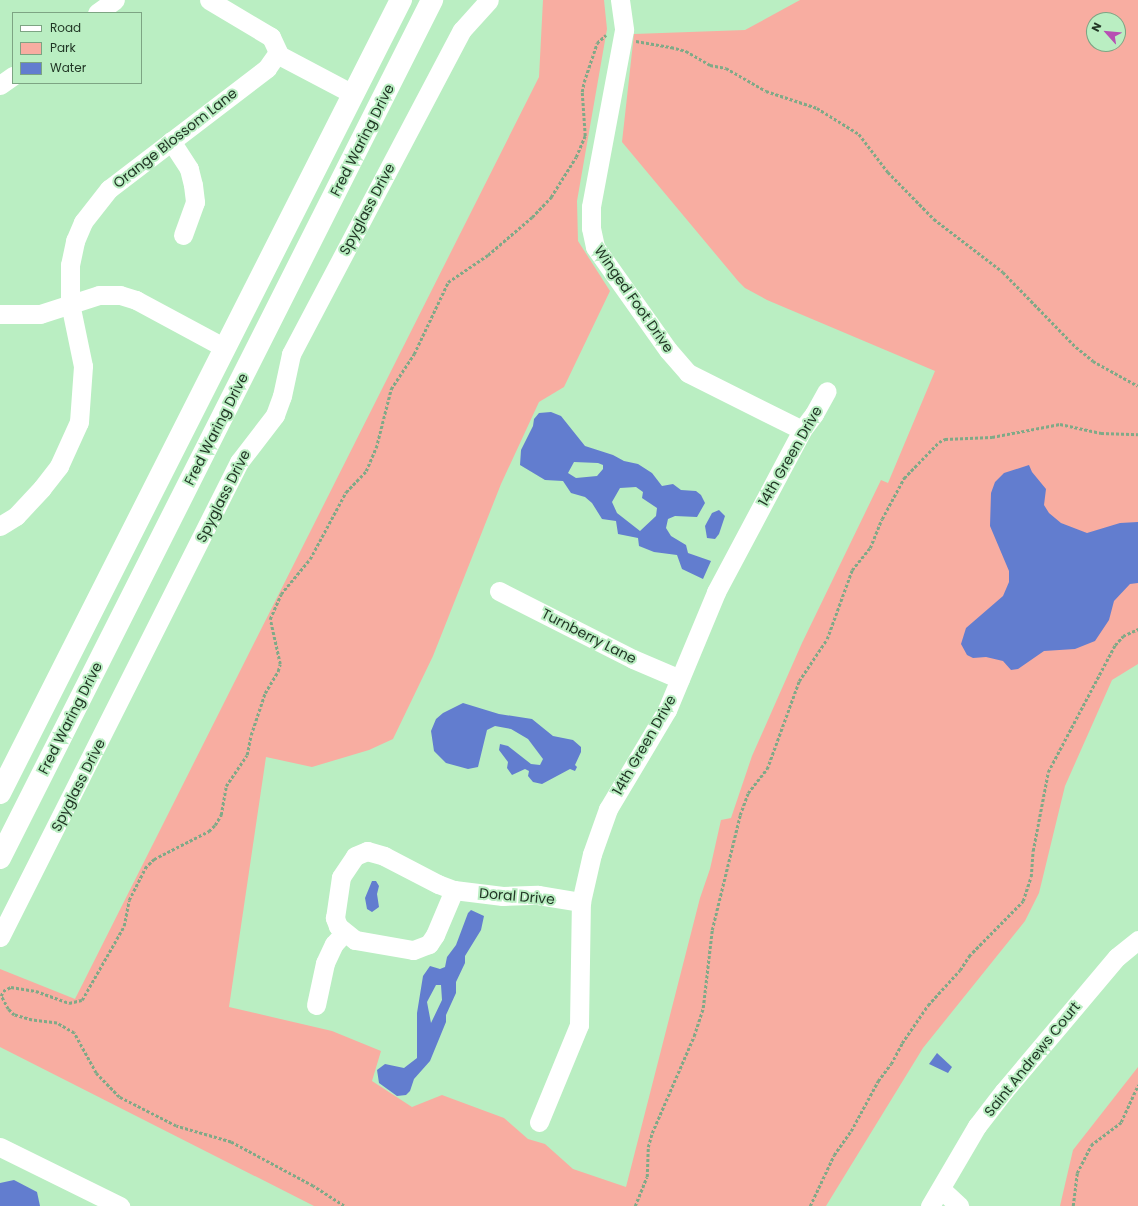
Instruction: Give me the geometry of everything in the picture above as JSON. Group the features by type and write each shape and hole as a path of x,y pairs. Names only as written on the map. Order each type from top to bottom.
{"main road":[{"name":"Fred Waring Drive","path":"0,793 401,0"},
{"path":"342,178 354,123 414,0"},
{"name":"Fred Waring Drive","path":"0,858 432,0"},
{"path":"165,530 186,456 232,362 231,353 225,348"}],"street":[{"path":"98,12 115,0"},
{"path":"209,0 271,37 277,53 353,94"},
{"name":"Spyglass Drive","path":"0,937 239,462 275,415 282,396 291,354 462,30 489,0"},
{"name":"Winged Foot Drive","path":"620,0 624,30 591,207 591,228 595,247 668,350 688,373 802,430"},
{"name":"Orange Blossom Lane","path":"0,526 16,516 42,488 59,466 79,422 83,366 70,303 70,265 75,241 84,222 109,189 171,140 267,68 277,53"},
{"path":"0,85 12,77"},
{"path":"171,140 189,169 193,185 194,202 183,235"},
{"path":"0,314 40,314 70,303 99,295 120,295 136,300 225,348"},
{"name":"14th Green Drive","path":"539,1122 579,1025 580,902 592,854 608,809 667,710 716,592 802,430 814,414 827,391"},
{"name":"Turnberry Lane","path":"499,591 633,659 680,679"},
{"name":"Doral Drive","path":"344,933 336,918 341,877 355,856 374,852 454,890 503,896 538,895 580,902"},
{"path":"316,1005 324,963 334,944 344,933 355,940 369,944 404,950 422,948 436,935 454,890"},
{"name":"Saint Andrews Court","path":"930,1206 974,1132 1004,1090 1117,957 1138,940"},
{"path":"0,1147 120,1206"},
{"path":"941,1189 959,1206"}],"path":[{"path":"344,1206 314,1186 231,1142 176,1126 119,1098 96,1073 74,1033 57,1023 32,1020 14,1015 8,1009 0,996 11,987 36,991 69,1003 82,1000 124,926 129,900 145,868 154,859 209,831 216,825 221,815 226,786 247,755 251,735 264,693 278,671 280,664 270,619 281,594 310,559 346,492 366,471 376,448 392,389 414,354 448,282 488,255 532,217 551,197 576,157 585,136 582,92 584,82 598,43 607,35"},
{"path":"632,40 686,51 710,65 726,68 766,91 809,105 859,134 888,172 934,218 1003,272 1076,347 1098,364 1138,386"},
{"path":"635,1206 647,1177 648,1147 652,1133 691,1043 703,1008 712,930 740,815 748,793 767,769 798,681 827,639 852,570 870,548 885,513 904,478 939,442 945,439 992,437 1060,424 1101,433 1138,434"},
{"path":"810,1206 821,1179 851,1131 865,1103 928,1005 960,970 969,956 1023,901 1031,877 1033,851 1048,772 1115,644 1123,636 1138,629"},
{"path":"1073,1206 1077,1173 1091,1145 1121,1122 1138,1085"}],"green space":[{"path":"543,0 604,0 607,29 577,201 578,241 610,291 564,387 539,402 501,484 433,656 393,739 369,750 312,767 266,757 229,1007 332,1031 381,1051 372,1081 412,1107 442,1095 504,1118 528,1139 545,1144 573,1169 626,1187 700,898 710,869 721,820 731,818 752,756 802,643 881,480 888,483 935,371 767,300 745,288 738,281 622,142 634,34 745,30 800,0 1138,0 1138,664 1112,680 1065,786 1039,893 1025,921 923,1048 826,1206 314,1206 0,1047 0,969 75,999 539,77"},
{"path":"1138,1067 1138,1206 1060,1206 1073,1150"}],"water":[{"path":"551,412 561,416 585,446 613,455 624,461 638,464 652,473 662,486 673,484 681,490 696,491 701,495 705,503 697,517 675,516 668,519 666,528 671,536 686,545 688,553 711,561 703,579 682,569 677,555 654,552 639,546 638,538 618,534 616,521 602,519 592,503 585,497 571,493 563,481 545,480 520,465 521,450 533,426 534,419 539,413","holes":["574,462 598,463 603,465 603,469 597,476 576,478 568,473","636,487 643,492 642,498 657,508 656,516 640,531 617,513 612,502 620,488"]},
{"path":"1029,465 1032,472 1046,489 1044,505 1049,513 1061,523 1087,533 1120,523 1138,522 1138,583 1130,584 1114,601 1109,620 1095,641 1075,649 1044,651 1018,669 1011,670 1003,661 986,657 973,658 967,655 961,644 966,628 1003,596 1009,582 1009,571 990,526 991,493 995,482 1004,473"},
{"path":"719,510 725,516 719,534 715,539 707,538 705,526 712,513"},
{"path":"463,703 499,714 532,719 553,736 573,740 581,747 581,752 575,765 577,767 575,771 570,769 542,784 533,782 528,776 529,771 525,769 512,775 507,768 508,762 499,750 500,744 508,746 531,764 540,765 543,759 528,739 511,729 495,726 487,730 478,767 468,769 446,763 434,751 431,731 436,719 443,713"},
{"path":"372,881 376,881 379,886 377,894 379,907 372,912 367,909 365,898"},
{"path":"471,910 484,916 481,930 465,956 465,963 456,982 456,993 446,1015 446,1022 430,1061 414,1079 410,1091 406,1095 397,1096 379,1083 377,1070 385,1064 404,1068 417,1058 417,1013 423,976 430,966 440,969 445,967 447,957 456,945 468,913","holes":["436,985 441,985 442,1000 431,1023 427,1002"]},
{"path":"937,1053 952,1067 948,1073 929,1064"},
{"path":"14,1180 37,1192 40,1206 0,1206 0,1183"}]}
